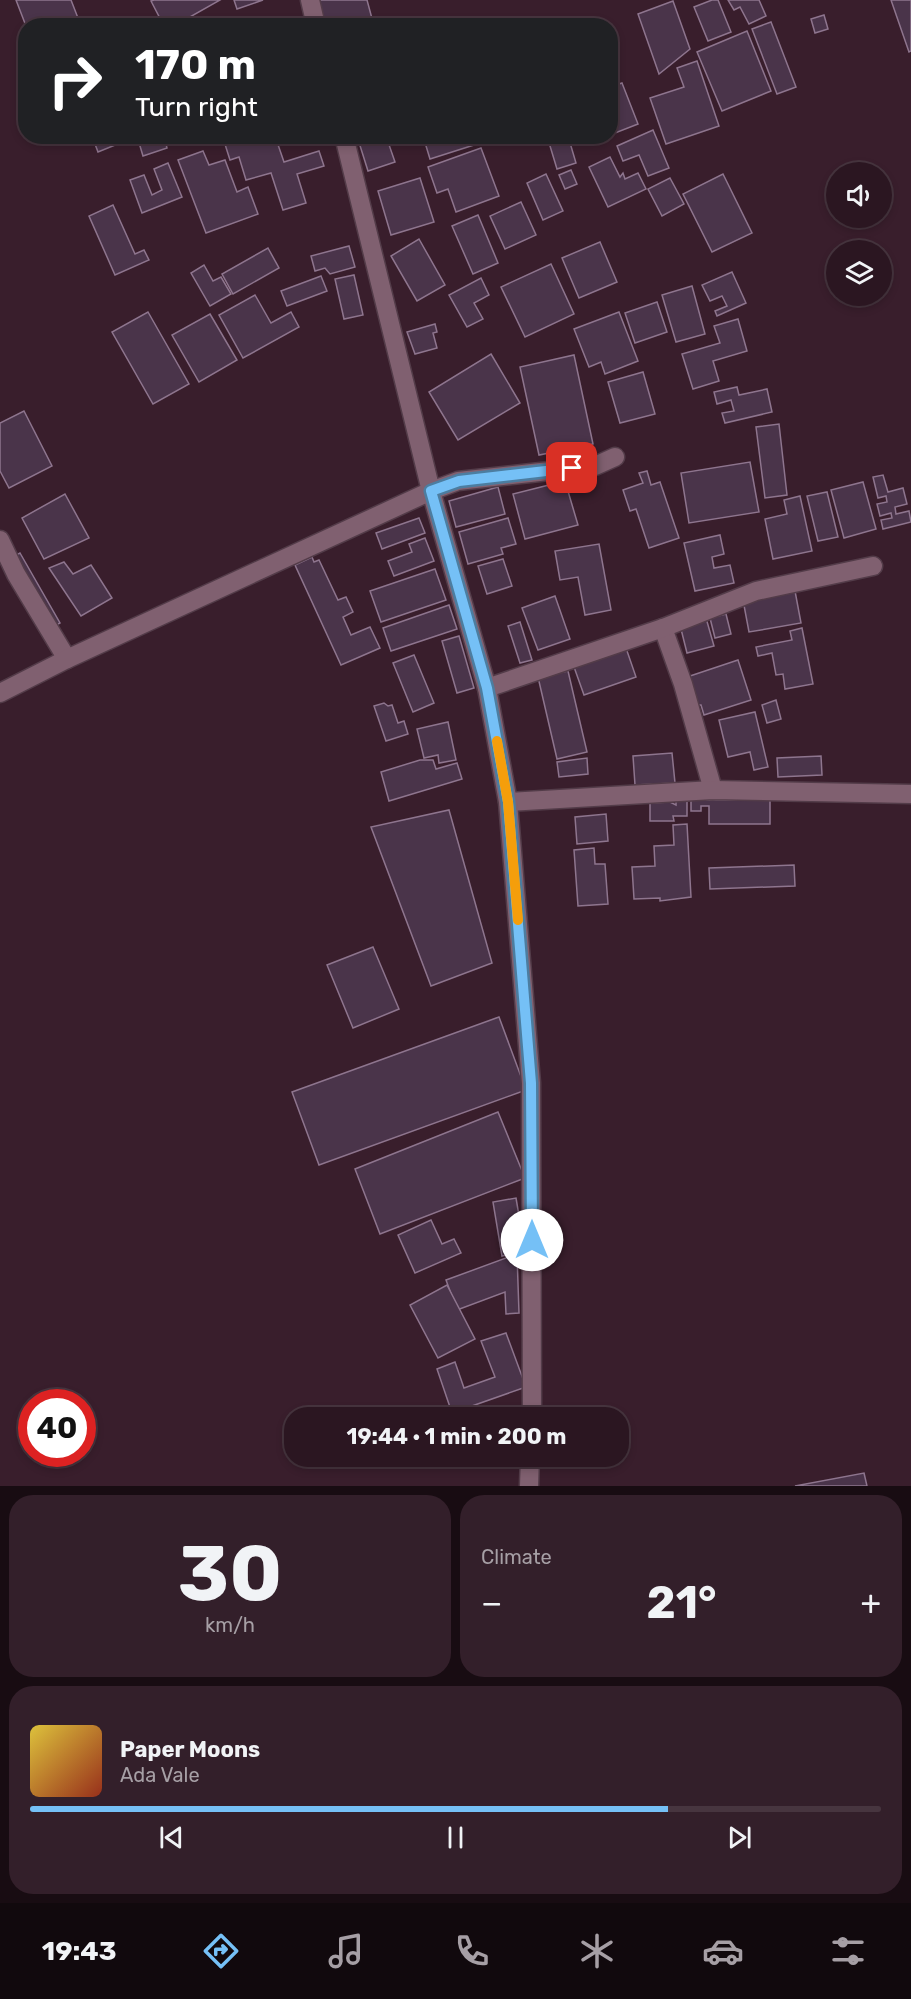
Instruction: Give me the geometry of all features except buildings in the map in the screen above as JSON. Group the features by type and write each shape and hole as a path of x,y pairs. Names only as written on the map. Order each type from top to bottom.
{"street":[{"path":"310,0 314,18"},
{"path":"346,144 431,491 487,688 508,802 531,1083 532,1407"},
{"path":"0,693 67,659 431,491 459,481 595,466 615,457"},
{"path":"0,540 16,574 67,659"},
{"path":"487,688 663,628 756,591 873,566"},
{"path":"663,628 683,684 713,790"},
{"path":"508,802 713,790 911,794"},
{"path":"528,1486 529,1467"}],"slow traffic":[{"path":"497,741 508,802 518,920"}],"route":[{"path":"532,1240 531,1083 508,802 487,688 431,491 459,481 572,468"}]}
